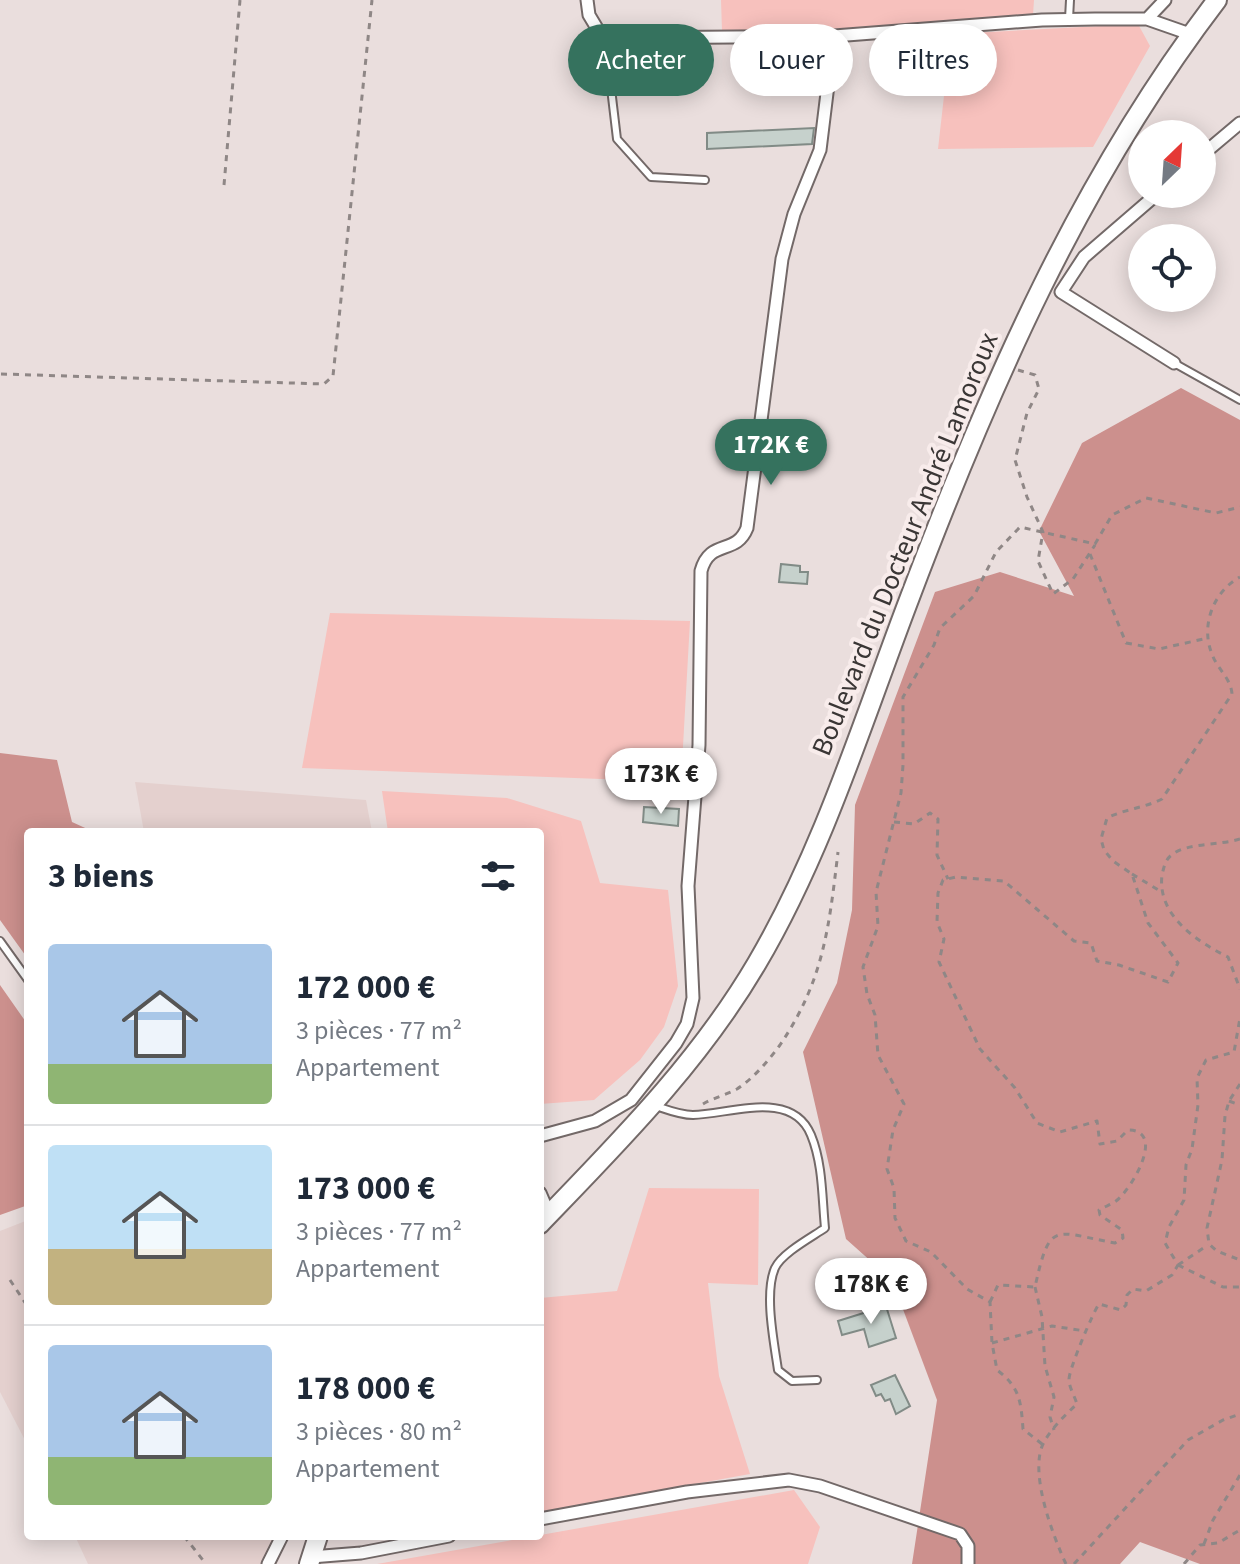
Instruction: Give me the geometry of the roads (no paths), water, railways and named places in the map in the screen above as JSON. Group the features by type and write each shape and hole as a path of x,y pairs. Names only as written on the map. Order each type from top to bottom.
{"main road":[{"name":"Boulevard du Docteur André Lamoroux","path":"545,1219 653,1105 702,1047 738,995 782,918 818,840 967,448 1003,365 1123,138 1190,34 1217,0"},
{"path":"310,1561 317,1540"}],"street":[{"path":"587,0 589,15 594,24"},
{"path":"1147,19 1165,0"},
{"path":"853,35 1069,19 1147,19 1190,34"},
{"path":"544,1135 595,1121 631,1100 676,1043 687,1024 693,998 688,886 699,745 701,571 706,556 714,549 736,544 743,539 747,528 782,259 794,214 820,150 827,96"},
{"path":"1216,143 1240,123"},
{"path":"1141,208 1084,257 1061,292 1174,363"},
{"path":"544,1518 687,1492 789,1480 820,1486 960,1534 968,1546 968,1564"},
{"path":"268,1564 280,1540"},
{"path":"310,1561 428,1540"}],"lane":[{"path":"1069,19 1070,0"},
{"path":"612,96 617,139 651,177 705,180"},
{"path":"1174,363 1240,400"},
{"path":"0,941 24,974"},
{"path":"653,1105 681,1115 779,1107 802,1119 811,1134 817,1155 825,1228 798,1246 776,1267 770,1305 778,1370 792,1381 817,1380"}]}
